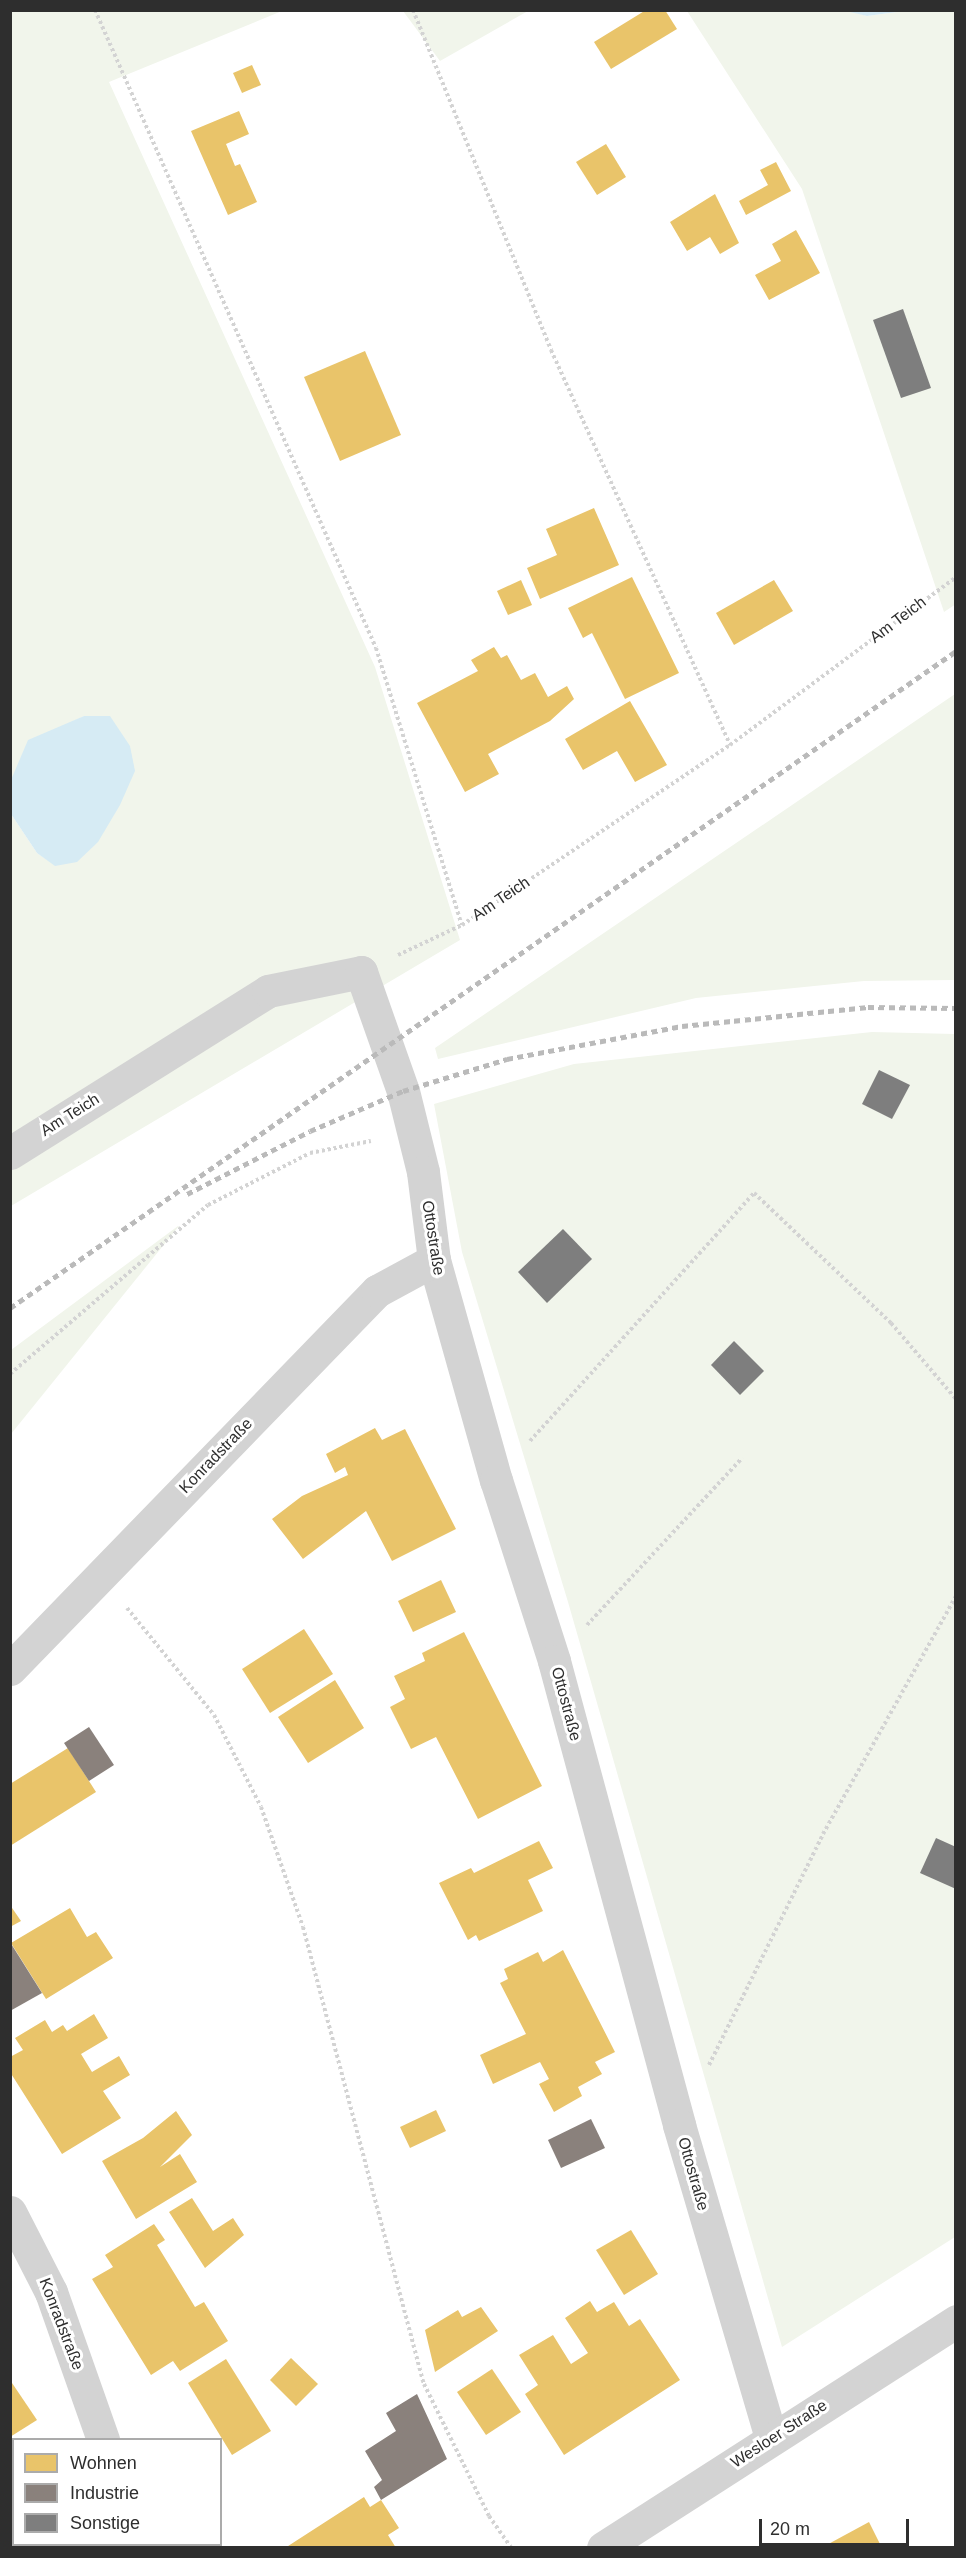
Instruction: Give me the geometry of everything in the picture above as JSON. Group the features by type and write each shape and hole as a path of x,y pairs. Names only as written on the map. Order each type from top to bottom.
{"street":[{"name":"Ottostraße","path":"361,972 403,1091 417,1146 434,1260 496,1480 554,1661 679,2125 771,2439"},
{"name":"Am Teich","path":"10,1153 268,991 361,972"},
{"name":"Konradstraße","path":"10,1669 377,1291 434,1260"},
{"name":"Konradstraße","path":"10,2212 51,2292 103,2438"},
{"name":"Wesloer Straße","path":"603,2547 956,2321"}],"path":[{"path":"95,10 376,648 462,925"},
{"path":"413,10 551,350 730,745"},
{"name":"Am Teich","path":"361,972 462,925 730,745 956,577"},
{"path":"10,1374 208,1205 310,1153 370,1141 417,1146"},
{"path":"496,1480 754,1193 891,1323 956,1399"},
{"path":"554,1661 742,1458"},
{"path":"98,1576 214,1715 261,1807 303,1926 424,2384 489,2516 511,2547"},
{"path":"679,2125 824,1834 956,1596"}],"shaded area":[{"path":"846,10 867,16 904,11 955,11 956,604 944,612 802,189 687,11"},
{"path":"11,11 282,11 109,82 375,667 460,940 11,1206 11,814 37,853 55,865 84,716 62,727 11,780"},
{"path":"403,11 528,11 440,61"},
{"path":"955,694 955,980 864,981 696,998 438,1059 435,1048"},
{"path":"872,1032 955,1034 955,2237 782,2347 568,1602 462,1252 434,1104 574,1064"},
{"path":"179,1226 11,1434 11,1350"}],"water":[{"path":"846,11 904,11 867,16"},
{"path":"84,716 110,716 130,746 135,771 120,805 98,842 77,862 55,866 37,853 11,814 11,780 28,740"}],"building: Wohnen":[{"path":"646,10 665,10 677,29 611,69 594,42"},
{"path":"252,65 261,85 242,93 233,73"},
{"path":"239,111 249,134 226,144 235,166 240,164 257,202 228,215 191,131"},
{"path":"606,144 626,177 597,195 576,162"},
{"path":"776,162 791,191 746,215 739,201 768,185 760,170"},
{"path":"715,194 739,243 720,254 710,237 687,251 670,222"},
{"path":"796,230 820,273 769,300 755,275 781,261 772,244"},
{"path":"365,351 401,435 340,461 304,377"},
{"path":"594,508 619,565 540,599 527,568 557,555 546,529"},
{"path":"632,577 679,673 625,699 592,633 583,638 568,608"},
{"path":"521,580 532,605 508,615 497,591"},
{"path":"774,580 793,611 734,645 716,613"},
{"path":"494,647 501,658 507,655 521,680 535,673 548,697 567,686 574,699 550,721 488,754 499,774 465,792 417,703 478,671 471,660"},
{"path":"630,701 667,765 635,782 617,751 583,770 565,739"},
{"path":"375,1428 382,1440 405,1429 456,1529 392,1561 366,1511 303,1559 272,1519 302,1496 348,1475 345,1467 335,1473 326,1454"},
{"path":"441,1580 456,1612 413,1632 398,1601"},
{"path":"304,1629 333,1674 270,1713 242,1669"},
{"path":"464,1632 542,1786 478,1819 436,1737 411,1749 390,1707 405,1699 394,1676 425,1661 422,1653"},
{"path":"335,1680 364,1728 308,1763 278,1717"},
{"path":"68,1748 96,1792 10,1846 10,1784"},
{"path":"539,1841 553,1868 528,1880 543,1911 479,1941 476,1935 468,1940 439,1883 471,1868 474,1873"},
{"path":"10,1905 21,1921 10,1927"},
{"path":"70,1908 87,1937 96,1932 113,1958 46,1999 11,1943"},
{"path":"563,1950 615,2052 595,2062 602,2074 578,2087 582,2096 554,2112 539,2084 549,2079 540,2062 493,2084 480,2055 526,2034 500,1983 508,1979 504,1969 538,1952 543,1962"},
{"path":"94,2014 108,2038 81,2054 92,2072 119,2056 130,2075 103,2091 121,2118 62,2154 10,2072 10,2057 23,2050 15,2038 45,2020 52,2032 63,2025 67,2031"},
{"path":"436,2110 446,2131 410,2148 400,2127"},
{"path":"176,2111 192,2135 160,2167 180,2154 197,2182 136,2219 102,2161 143,2138"},
{"path":"192,2198 213,2231 233,2218 244,2235 205,2268 169,2212"},
{"path":"154,2224 165,2240 157,2245 195,2307 204,2302 228,2341 180,2371 173,2361 151,2375 92,2279 113,2267 105,2255"},
{"path":"631,2230 658,2274 624,2295 596,2250"},
{"path":"590,2301 597,2312 614,2302 629,2326 640,2319 680,2380 564,2455 525,2394 538,2385 519,2355 553,2335 571,2364 588,2353 565,2318"},
{"path":"481,2307 498,2331 435,2372 425,2330 458,2310 462,2317"},
{"path":"291,2358 318,2384 296,2406 270,2380"},
{"path":"226,2359 271,2431 232,2455 188,2383"},
{"path":"492,2369 521,2412 486,2435 457,2392"},
{"path":"10,2380 37,2420 10,2437"},
{"path":"364,2497 370,2507 381,2500 399,2528 388,2535 396,2548 285,2548"},
{"path":"869,2522 882,2548 821,2548"}],"building: Industrie":[{"path":"89,1727 114,1765 89,1781 64,1743"},
{"path":"10,1942 42,1993 10,2011"},
{"path":"591,2119 605,2148 561,2168 548,2140"},
{"path":"417,2394 447,2459 381,2500 374,2487 382,2480 365,2451 396,2431 386,2413"}],"building: Sonstige":[{"path":"903,309 931,388 901,398 873,320"},
{"path":"879,1070 910,1085 892,1119 862,1104"},
{"path":"563,1229 592,1259 547,1303 518,1272"},
{"path":"734,1341 764,1371 740,1395 711,1365"},
{"path":"936,1838 956,1847 956,1889 920,1873"}],"railway":[{"path":"10,1308 956,651"},
{"path":"187,1194 310,1131 403,1091 507,1059 682,1026 868,1007 956,1008"}]}
